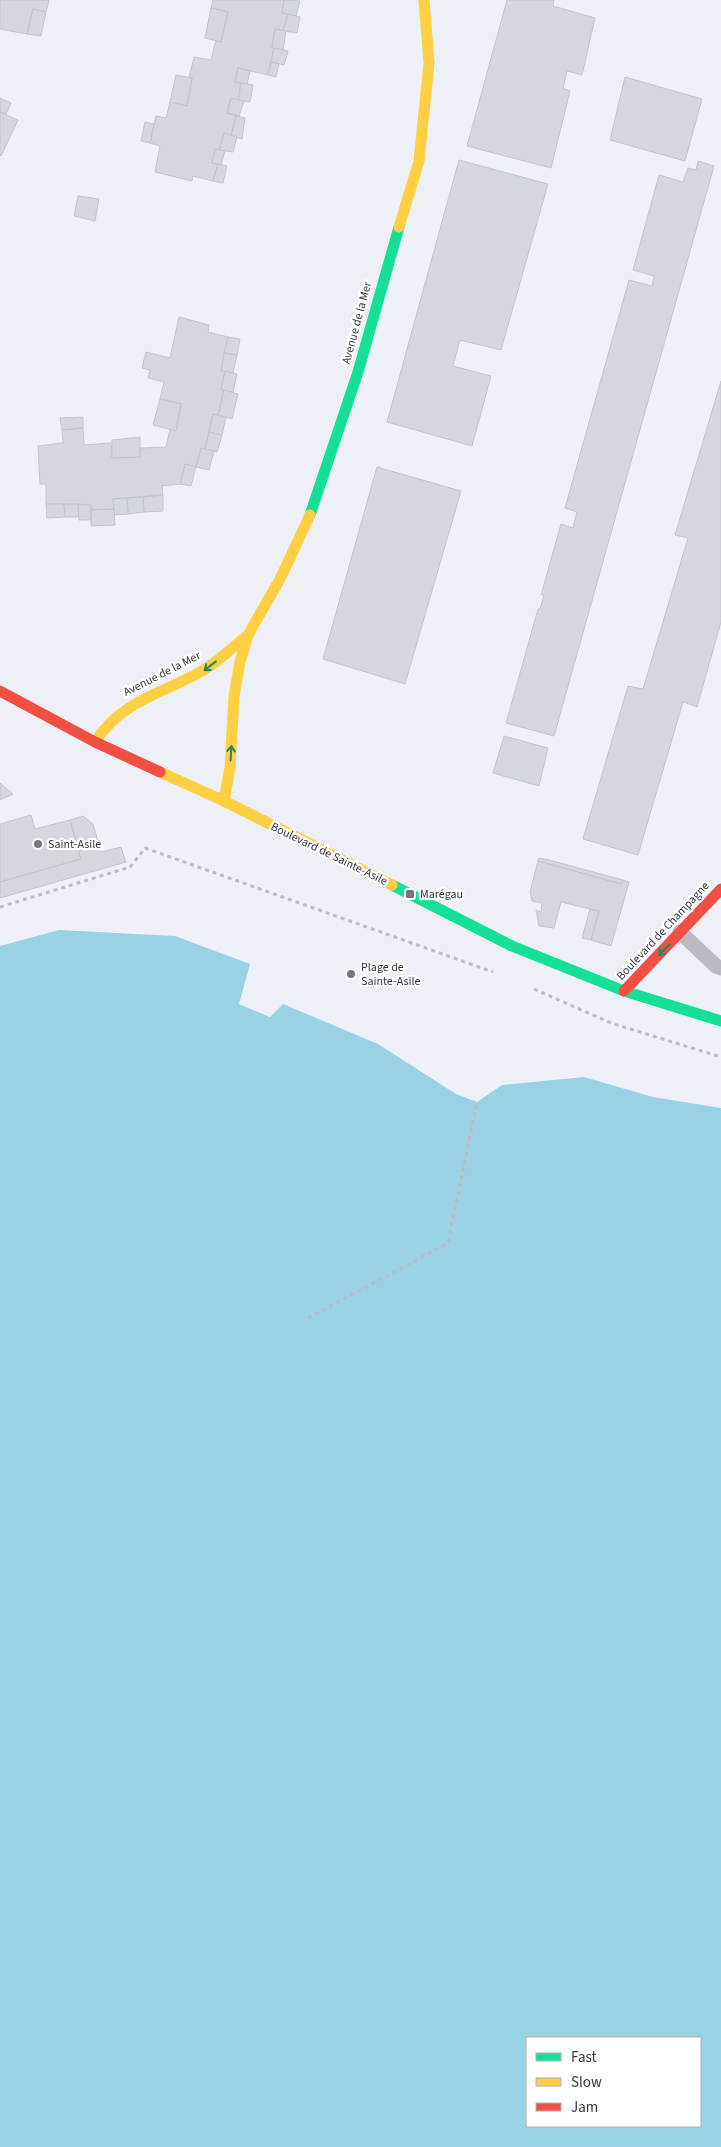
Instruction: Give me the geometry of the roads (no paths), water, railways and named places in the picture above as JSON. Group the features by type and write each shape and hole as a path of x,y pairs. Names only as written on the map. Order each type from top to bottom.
{"street":[{"name":"Avenue de la Mer","path":"224,802 230,767 234,696 240,662 248,635 280,579 313,508 358,372 419,161 429,62 424,0"},
{"name":"Avenue de la Mer","path":"95,742 100,731 122,710 204,670 248,635"},
{"name":"Boulevard de Sainte-Asile","path":"0,691 95,742 224,802 512,946 624,992 721,1021"},
{"name":"Boulevard de Champagne","path":"624,992 721,889"}],"lane":[{"path":"680,932 716,966 721,968"}],"water":[{"path":"59,930 175,936 250,964 239,1004 270,1017 283,1004 378,1044 456,1094 477,1102 502,1085 584,1077 653,1097 721,1108 721,2147 0,2147 0,946"}],"place":[{"name":"Saint-Asile","path":"38,844"},
{"name":"Marégau","path":"410,894"},
{"name":"Plage de Sainte-Asile","path":"351,974"}]}
